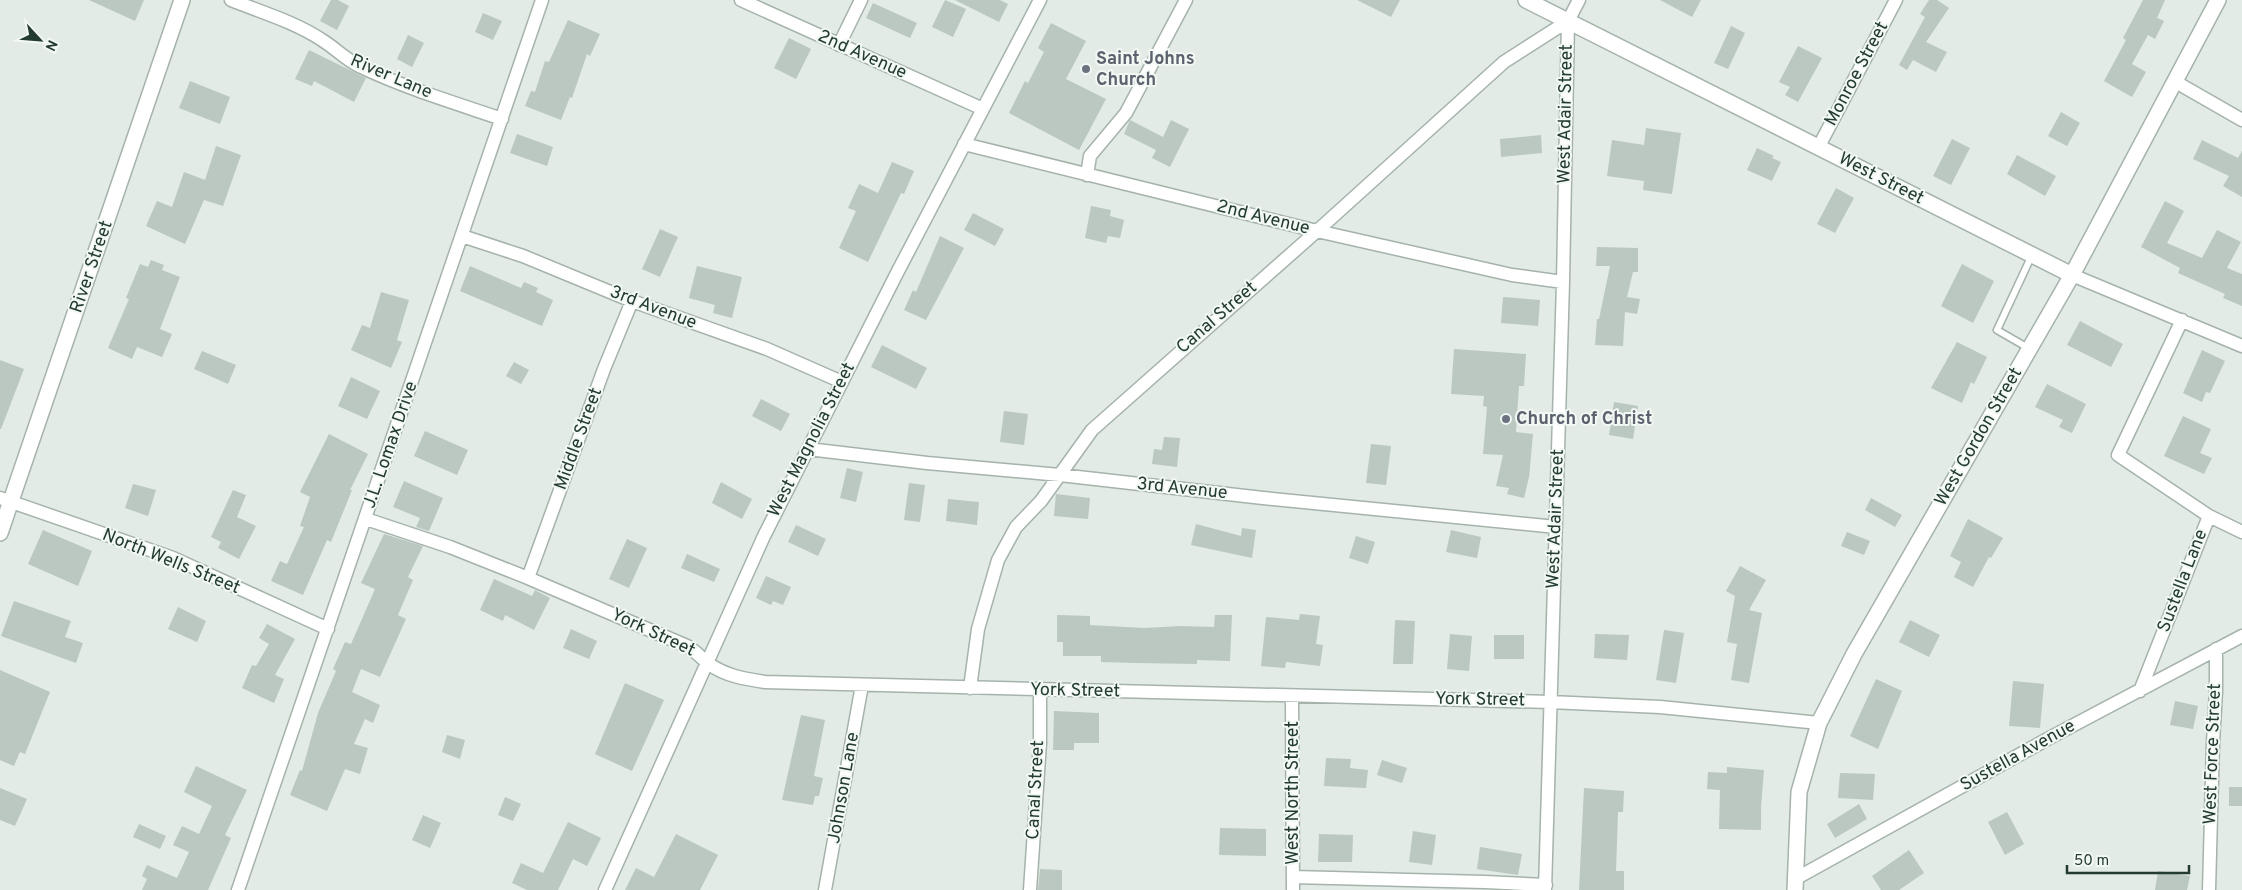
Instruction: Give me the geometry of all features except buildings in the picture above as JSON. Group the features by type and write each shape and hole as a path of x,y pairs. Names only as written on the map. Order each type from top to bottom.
{"street":[{"name":"River Street","path":"0,533 6,499 182,0"},
{"name":"River Lane","path":"231,0 294,25 322,40 345,58 361,66 445,99 502,118"},
{"name":"J.L. Lomax Drive","path":"238,890 542,0"},
{"name":"2nd Avenue","path":"741,0 983,109"},
{"path":"839,45 861,0"},
{"name":"West Magnolia Street","path":"605,890 764,536 964,144 1040,0"},
{"path":"1087,174 1090,156 1126,113 1186,0"},
{"name":"West Street","path":"1526,0 2072,276 2242,346"},
{"name":"West Adair Street","path":"1546,888 1563,282 1568,21 1579,0"},
{"name":"Monroe Street","path":"1818,148 1896,0"},
{"name":"West Gordon Street","path":"1795,884 1799,792 1818,723 1854,654 2072,276 2218,0"},
{"name":"Canal Street","path":"970,688 978,629 998,560 1016,528 1041,501 1092,430 1504,62 1568,21"},
{"path":"2174,81 2242,120"},
{"name":"2nd Avenue","path":"964,144 1317,231 1512,275 1563,282"},
{"name":"3rd Avenue","path":"462,236 523,256 632,300 767,349 842,382"},
{"name":"Middle Street","path":"528,578 600,378 632,300"},
{"name":"Sustella Lane","path":"2140,691 2209,516 2118,455 2182,320"},
{"name":"3rd Avenue","path":"808,449 1556,528"},
{"name":"North Wells Street","path":"6,499 173,558 328,629"},
{"path":"2209,516 2242,532"},
{"name":"York Street","path":"366,518 450,547 528,578 687,646 699,653 707,663 732,677 765,682 1292,697 1550,702 1660,707 1818,723"},
{"name":"Sustella Avenue","path":"1795,884 2053,736 2242,636"},
{"name":"West Force Street","path":"2209,890 2216,649"},
{"name":"Johnson Lane","path":"825,890 862,685"},
{"name":"Canal Street","path":"1030,890 1040,743 1040,690"},
{"name":"West North Street","path":"1292,697 1293,884"},
{"path":"1293,884 1485,882 1546,888"}],"lane":[{"path":"2030,349 1997,330 2032,255"}],"place":[{"name":"Saint Johns Church","path":"1086,69"},
{"name":"Church of Christ","path":"1506,419"}]}
